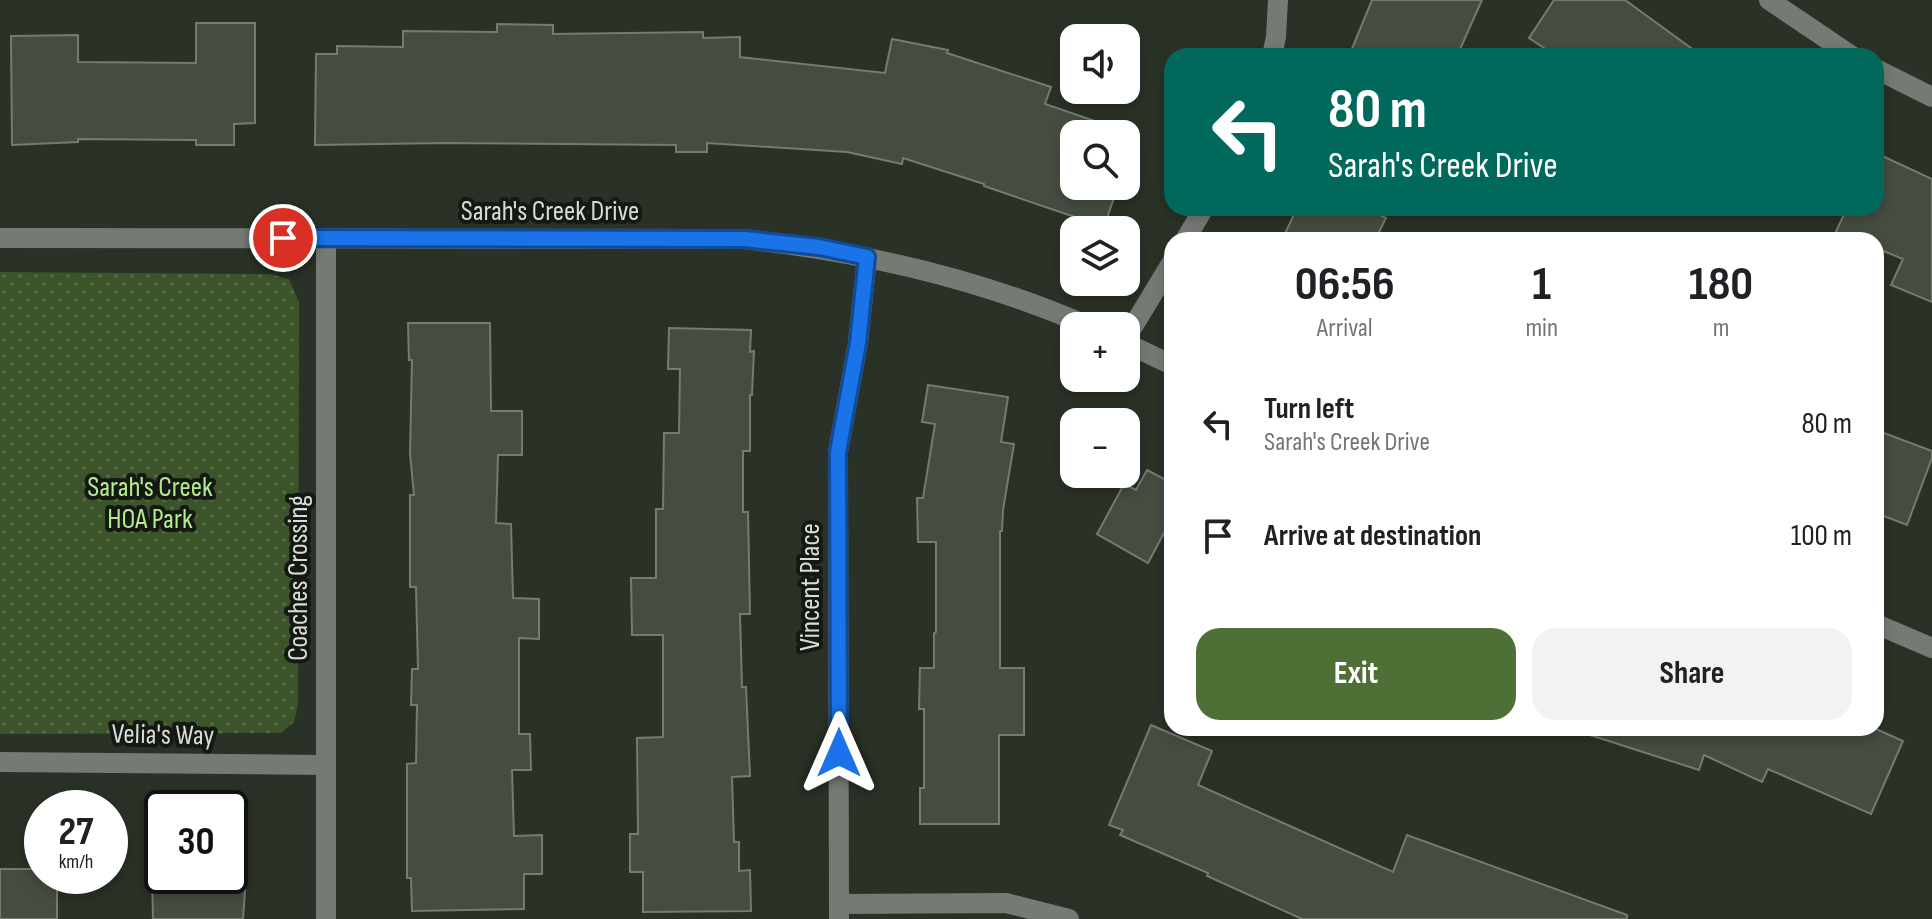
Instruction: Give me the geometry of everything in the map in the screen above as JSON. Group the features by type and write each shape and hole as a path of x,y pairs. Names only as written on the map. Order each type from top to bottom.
{"street":[{"path":"1274,48 1278,0"},
{"path":"1769,0 1840,48"},
{"path":"1884,73 1932,97"},
{"name":"Sarah's Creek Drive","path":"0,238 744,239 819,247 973,282 1060,314"},
{"name":"Coaches Crossing","path":"326,238 326,919"},
{"name":"Vincent Place","path":"839,911 838,452 858,343 867,257"},
{"path":"1140,316 1164,276"},
{"path":"1140,348 1164,361"},
{"path":"1884,627 1932,648"},
{"name":"Velia's Way","path":"0,762 325,765"},
{"path":"839,911 1006,903 1069,919"}],"green space":[{"name":"Sarah's Creek HOA Park","path":"0,272 270,274 289,279 299,302 298,704 294,722 281,733 0,734"}],"building":[{"path":"1372,0 1482,0 1461,48 1352,48"},
{"path":"1554,0 1625,0 1691,48 1544,48 1529,38"},
{"path":"196,23 255,23 255,123 234,124 234,145 196,145 196,140 78,139 78,142 12,145 11,36 78,35 78,62 196,63"},
{"path":"497,24 553,25 553,34 703,32 703,38 740,37 740,57 885,73 892,39 948,50 947,53 1051,87 1045,104 1092,120 1060,120 1060,200 1113,200 1108,216 1072,216 903,158 902,164 847,152 707,143 707,152 676,152 676,145 315,145 316,54 337,54 337,46 403,47 403,31 497,32"},
{"path":"1884,157 1932,179 1932,302 1891,285 1903,259 1884,251 1884,232 1836,232 1843,216 1884,216"},
{"path":"1293,216 1386,218 1379,232 1286,232"},
{"path":"408,323 490,323 491,411 522,411 522,455 498,455 496,523 511,524 513,598 539,599 539,639 519,638 519,734 530,734 531,770 512,770 514,836 542,835 542,874 524,874 524,909 412,911 411,878 407,878 407,764 416,763 417,705 411,705 412,669 418,669 416,587 410,587 410,495 414,495 410,454 412,360 409,360"},
{"path":"669,328 751,330 750,352 754,351 750,451 743,451 743,512 748,512 750,614 740,614 742,687 746,687 750,776 732,777 734,842 739,842 739,871 750,870 751,911 643,912 643,872 630,872 630,834 638,834 637,738 663,737 663,635 632,635 631,578 656,578 656,509 663,509 664,433 679,433 680,369 668,369"},
{"path":"928,385 1008,397 1001,442 1014,444 1000,531 1000,668 1024,668 1024,735 999,735 999,824 920,824 920,788 924,788 924,709 919,709 920,668 934,668 936,632 936,542 918,542 917,498 923,498 935,424 922,422"},
{"path":"1884,433 1932,451 1907,525 1884,516"},
{"path":"1147,470 1164,479 1164,533 1148,563 1097,534 1122,488 1140,488"},
{"path":"1151,725 1164,731 1164,736 1177,736 1212,751 1198,785 1393,872 1407,835 1627,915 1627,919 1302,919 1120,835 1123,830 1109,825"},
{"path":"1884,732 1903,741 1871,814 1768,769 1762,782 1704,755 1699,770 1593,736 1884,736"},
{"path":"0,869 24,869 24,894 57,894 57,919 0,919"},
{"path":"152,894 245,894 243,919 153,919"}],"route":[{"path":"283,238 744,239 819,247 867,257 858,343 838,452 839,753"}]}
